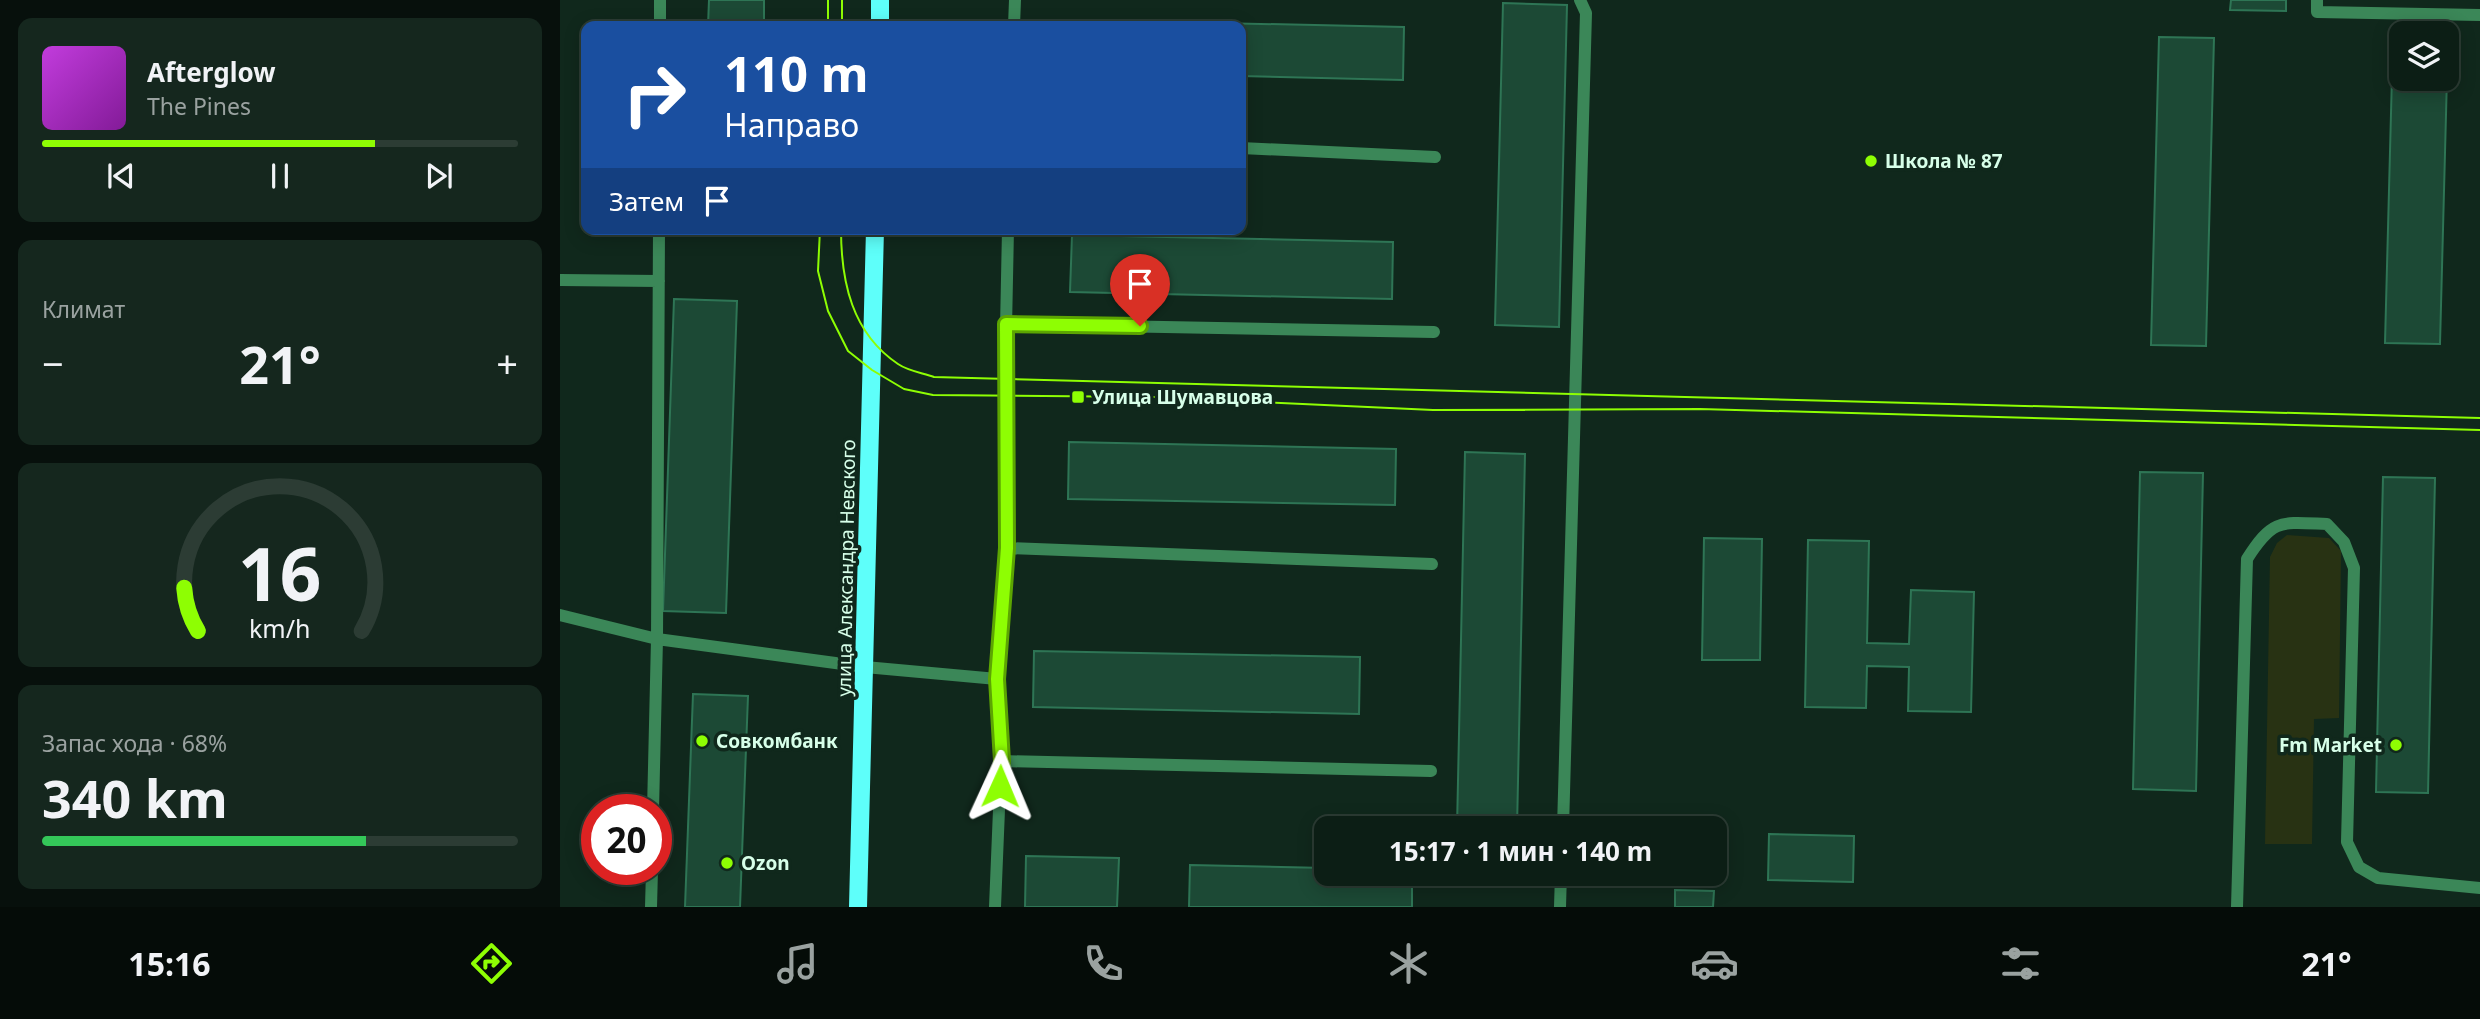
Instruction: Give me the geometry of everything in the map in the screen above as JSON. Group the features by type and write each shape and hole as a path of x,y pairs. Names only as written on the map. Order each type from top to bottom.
{"main road":[{"path":"880,0 880,21"},
{"name":"улица Александра Невского","path":"858,907 875,235"}],"lane":[{"path":"660,0 660,21"},
{"path":"1014,21 1015,0"},
{"path":"1563,816 1586,13 1580,0"},
{"path":"2317,0 2316,12 2480,15"},
{"path":"1246,148 1435,158"},
{"path":"653,794 659,235"},
{"path":"995,907 1002,761 997,679 1007,548 1008,235"},
{"path":"560,280 659,281"},
{"path":"1006,324 1434,332"},
{"path":"2237,907 2247,559 2261,536 2284,522 2327,524 2344,542 2354,569 2347,842 2359,867 2378,877 2480,888"},
{"path":"1007,548 1432,564"},
{"path":"560,615 657,639 865,667 997,679"},
{"path":"1002,761 1431,771"},
{"path":"651,907 652,885"},
{"path":"1560,907 1561,886"}],"green space":[{"path":"2287,535 2329,538 2341,551 2339,718 2314,719 2312,844 2265,844 2270,557 2277,543"}],"building":[{"path":"709,0 764,0 764,21 708,21"},
{"path":"2231,0 2286,0 2286,11 2230,10"},
{"path":"1503,3 1567,5 1559,327 1495,325"},
{"path":"1246,24 1404,27 1403,80 1246,76"},
{"path":"2159,37 2214,38 2206,346 2151,345"},
{"path":"2392,91 2447,91 2440,344 2385,343"},
{"path":"1072,235 1393,242 1392,299 1070,292"},
{"path":"674,299 737,301 726,613 663,611"},
{"path":"1069,442 1396,449 1395,505 1068,499"},
{"path":"1465,452 1525,454 1517,816 1457,816"},
{"path":"2140,472 2203,473 2196,791 2133,789"},
{"path":"2383,477 2435,478 2428,793 2376,792"},
{"path":"1704,538 1762,539 1760,660 1702,660"},
{"path":"1808,540 1869,541 1867,643 1909,644 1911,590 1974,592 1971,712 1908,711 1909,667 1867,666 1866,708 1805,707"},
{"path":"1034,651 1360,657 1359,714 1033,707"},
{"path":"693,694 748,696 740,907 685,907"},
{"path":"1769,834 1854,836 1853,882 1768,880"},
{"path":"1026,856 1119,858 1117,907 1025,907"},
{"path":"1190,865 1314,868 1314,886 1412,886 1412,907 1189,907"},
{"path":"1675,890 1714,891 1713,907 1675,907"}],"tram line":[{"path":"828,0 828,21"},
{"path":"842,0 842,21"},
{"path":"820,235 818,271 828,311 848,351 872,370 904,389 933,395 1154,397 1433,410 1700,409 2480,430"},
{"path":"841,235 847,287 860,322 882,351 898,364 934,377 2480,418"}],"place":[{"name":"Школа № 87","path":"1871,161"},
{"name":"Улица Шумавцова","path":"1078,397"},
{"name":"Совкомбанк","path":"702,741"},
{"name":"Fm Market","path":"2396,745"},
{"name":"Ozon","path":"727,863"}],"route":[{"path":"1000,786 1002,761 997,679 1007,548 1006,324 1140,326"}]}
